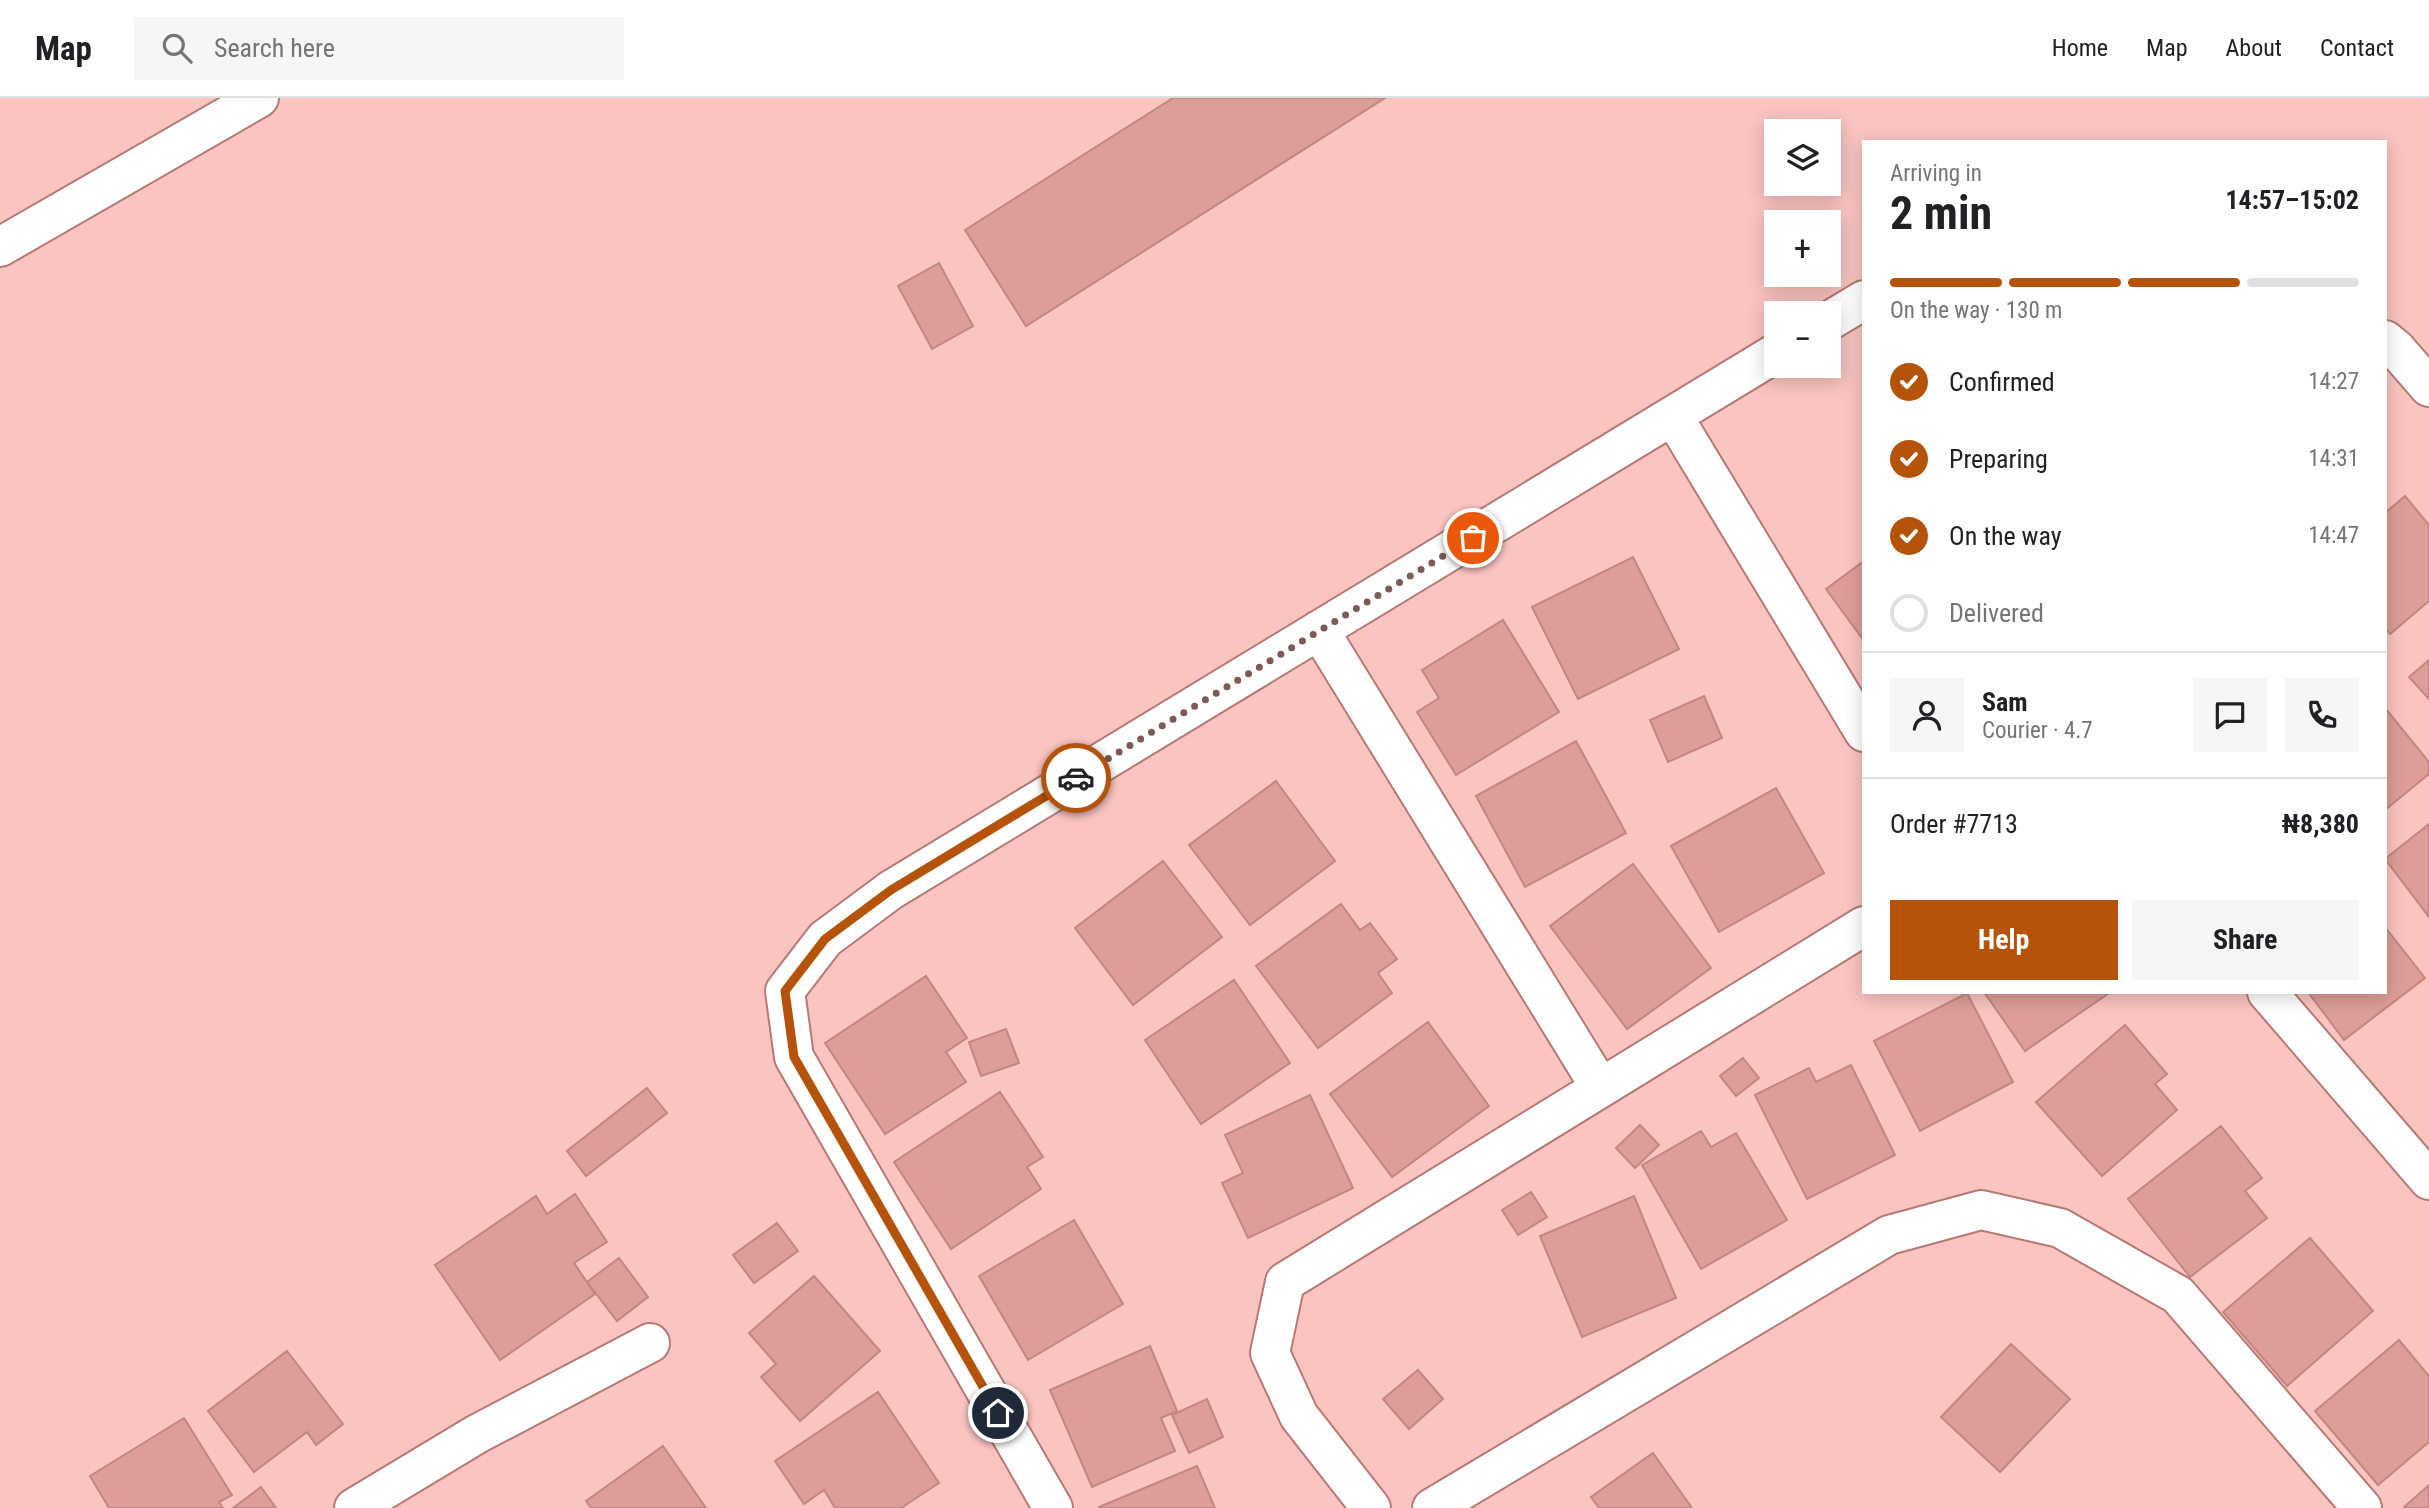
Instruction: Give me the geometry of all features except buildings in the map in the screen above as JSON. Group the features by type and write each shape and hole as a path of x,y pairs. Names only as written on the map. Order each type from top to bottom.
{"street":[{"path":"0,247 259,98"},
{"path":"1841,314 1862,301"},
{"path":"2387,342 2429,387"},
{"path":"1052,1508 794,1057 785,991 825,939 891,890 1764,360"},
{"path":"1673,416 1862,729"},
{"path":"1319,630 1600,1087"},
{"path":"1371,1508 1299,1416 1270,1353 1284,1282 1862,927"},
{"path":"2269,994 2429,1180"},
{"path":"1432,1508 1889,1235 1981,1210 2060,1228 2178,1295 2362,1508"},
{"path":"355,1508 477,1434 650,1343"}],"way so far":[{"path":"1076,778 1473,538"}],"route":[{"path":"998,1413 794,1057 785,991 825,939 891,890 1076,778"}]}
